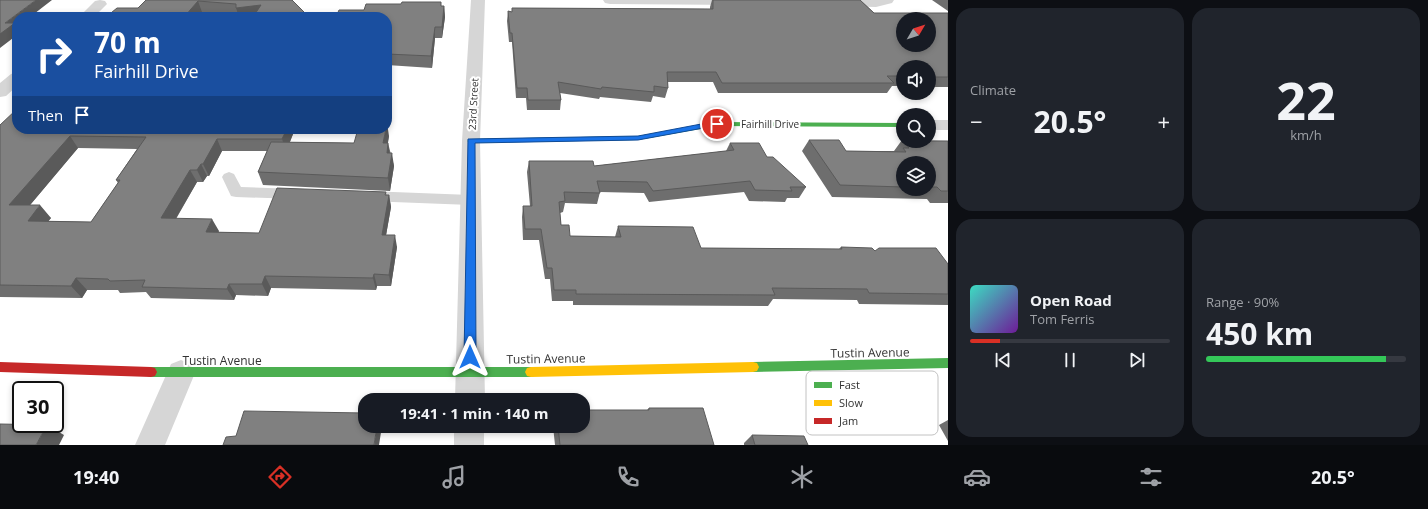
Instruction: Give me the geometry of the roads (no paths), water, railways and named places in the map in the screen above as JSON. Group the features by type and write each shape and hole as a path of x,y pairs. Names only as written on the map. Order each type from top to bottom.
{"street":[{"name":"23rd Street","path":"470,393 471,141 478,0"},
{"path":"610,0 751,1"},
{"path":"821,2 876,2 886,0"},
{"path":"91,12 100,4"},
{"path":"0,92 12,81"},
{"name":"Fairhill Drive","path":"471,141 638,138 717,124 896,125"},
{"path":"936,125 948,125"},
{"name":"Tustin Avenue","path":"0,367 181,373 470,373 948,364"},
{"path":"150,445 181,373"},
{"path":"469,445 470,433"}],"lane":[{"path":"229,177 236,192 310,195"},
{"path":"350,196 471,200"}]}
